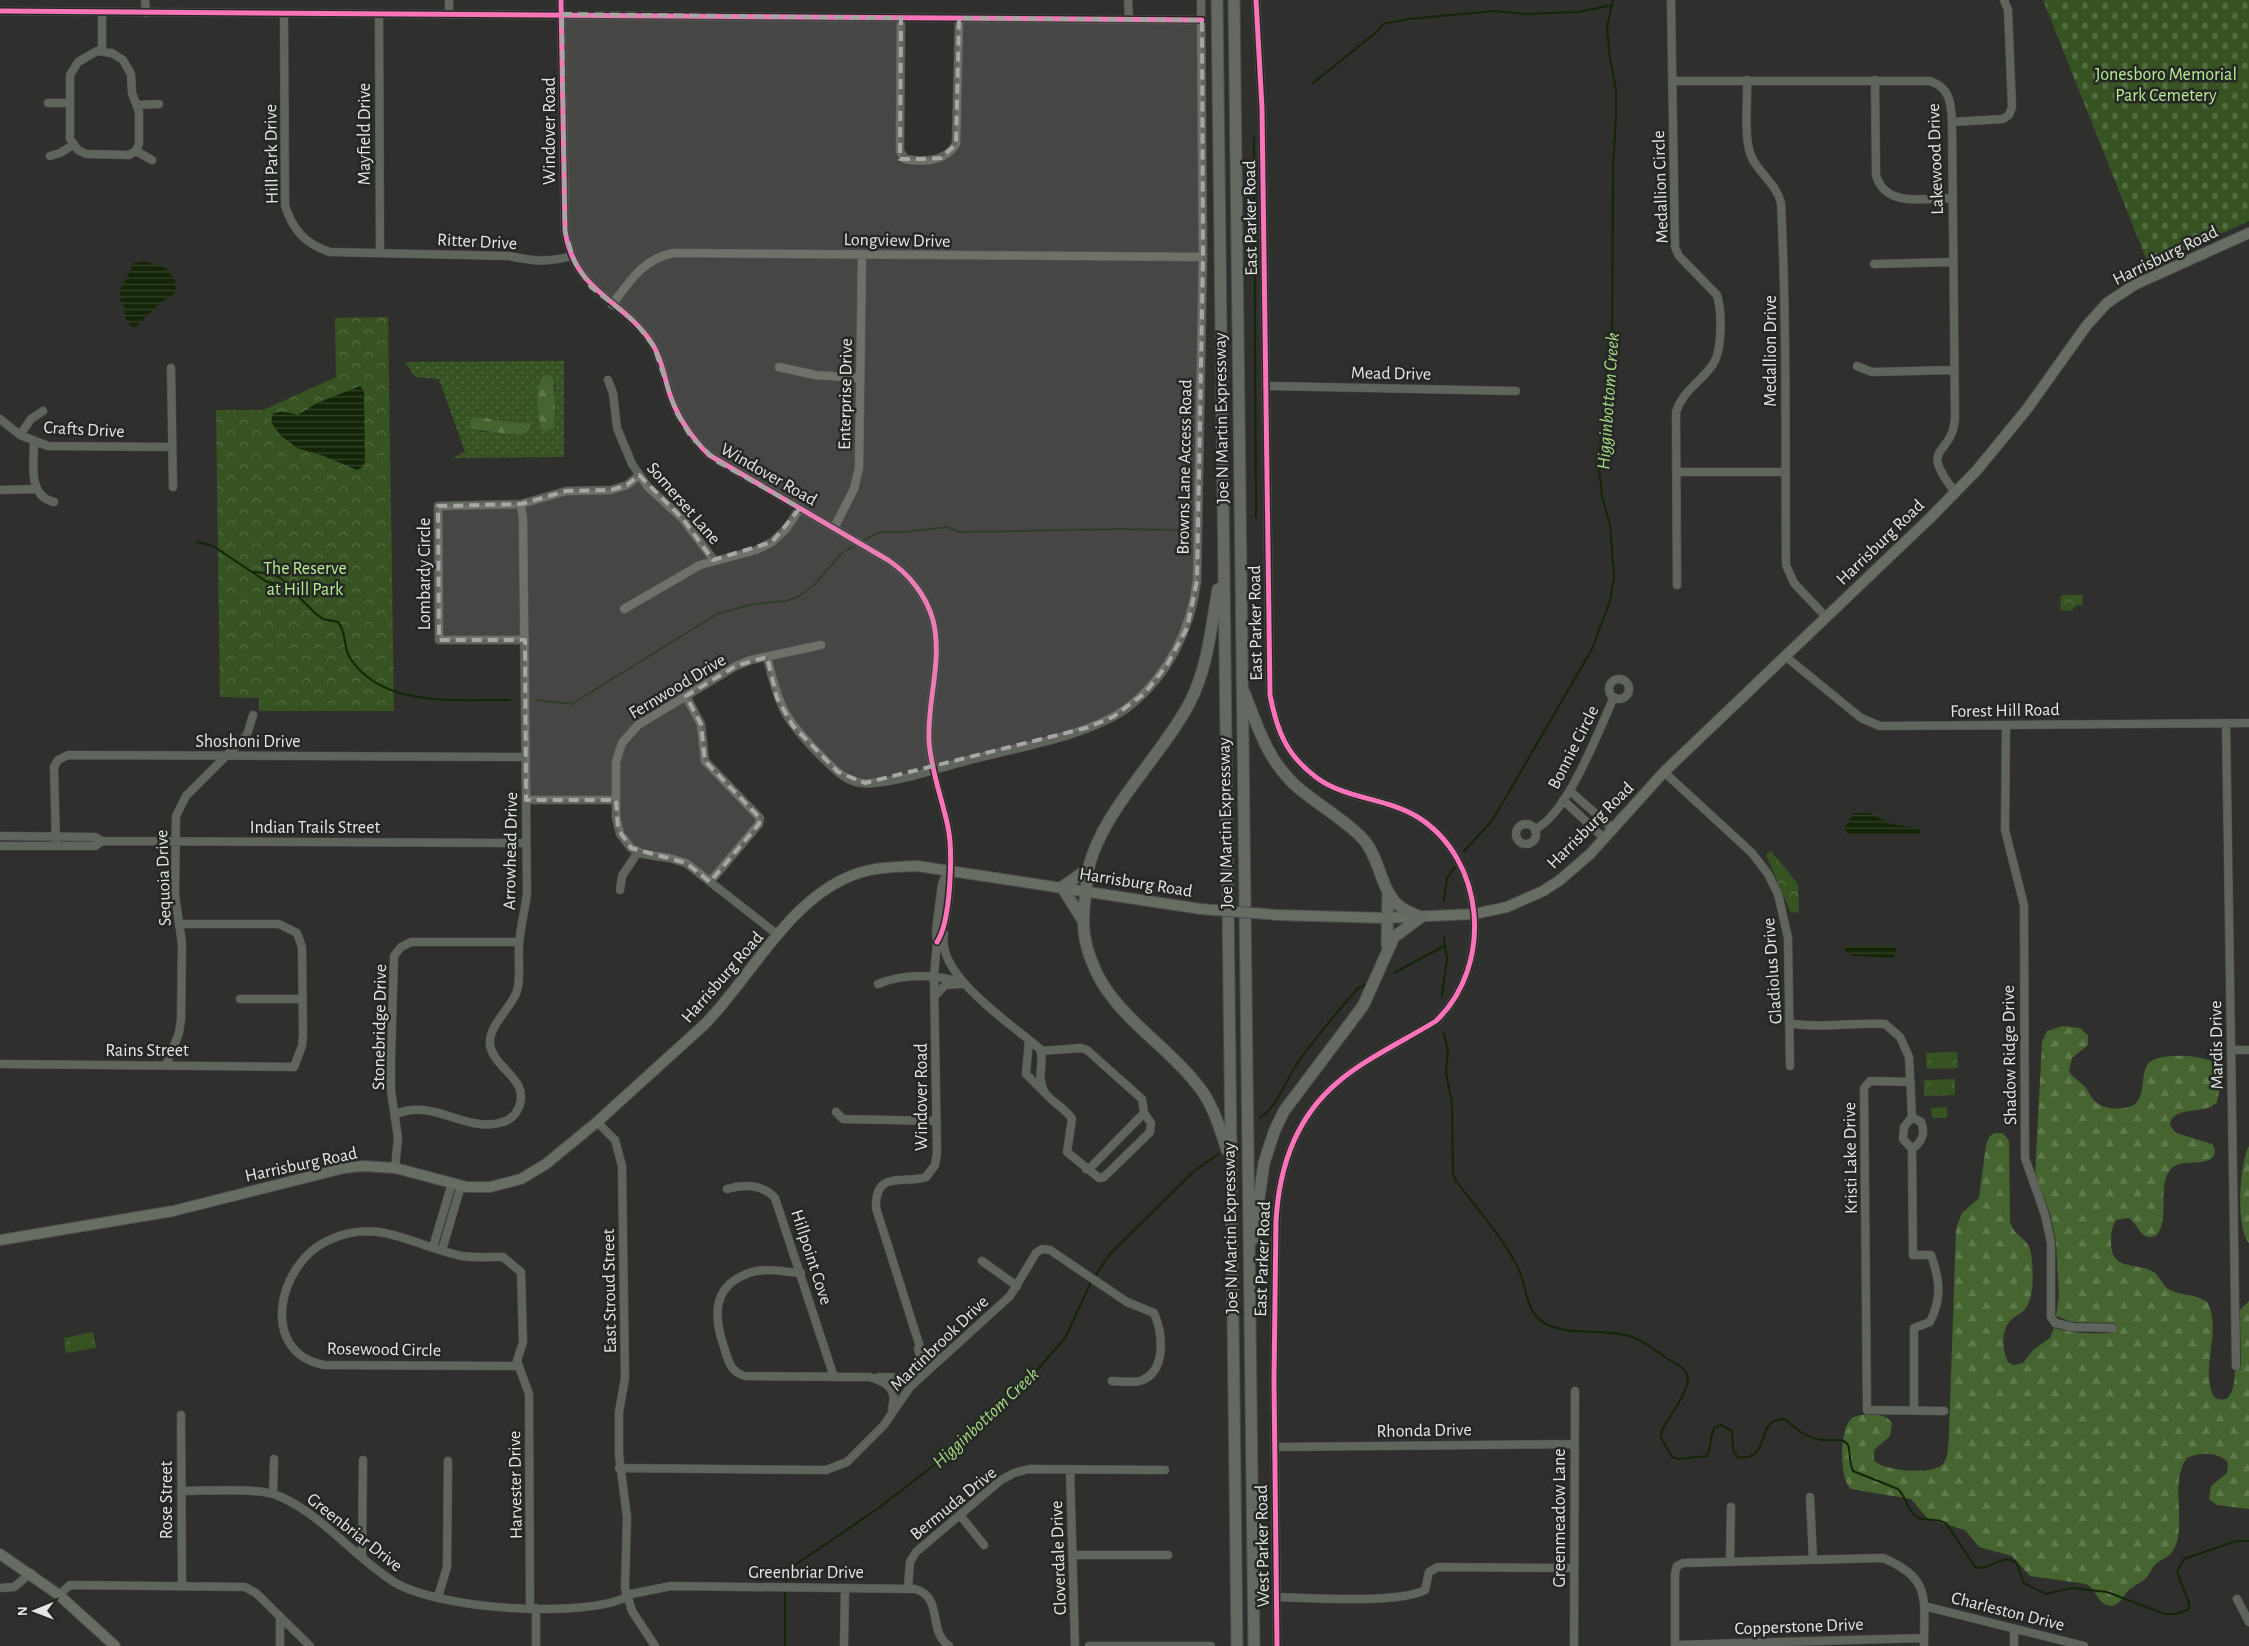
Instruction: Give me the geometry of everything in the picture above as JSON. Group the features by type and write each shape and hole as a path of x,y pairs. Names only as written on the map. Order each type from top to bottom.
{"highway":[{"name":"Joe N Martin Expressway","path":"1217,0 1237,1646"},
{"name":"Joe N Martin Expressway","path":"1234,0 1254,1646"},
{"path":"1223,558 1209,646 1198,685 1174,728 1124,798 1099,841 1088,869 1082,919 1087,951 1102,982 1118,1003 1197,1083 1216,1117 1230,1159"},
{"path":"1241,686 1263,743 1279,768 1296,786 1347,824 1364,841 1375,856 1388,890 1397,904 1421,917 1394,937 1386,952 1372,990 1363,1006 1293,1096 1274,1132 1264,1163 1248,1265"},
{"path":"1082,919 1062,887 1088,869"},
{"path":"1386,952 1388,937 1386,918 1388,890"}],"main road":[{"name":"Harrisburg Road","path":"0,1240 165,1212 336,1170 362,1166 395,1168 457,1184 490,1187 521,1179 546,1164 597,1122 721,1008 778,935 801,909 816,896 853,875 894,866 917,866 1086,890 1201,909 1277,915 1386,918 1474,914 1507,906 1543,891 1577,866 1664,772 1955,492 2004,437 2091,320 2107,303 2143,281 2249,233"},
{"path":"0,1554 31,1573 59,1595 115,1646"}],"street":[{"path":"146,0 146,13"},
{"path":"449,0 449,14"},
{"name":"Windover Road","path":"562,0 563,194 565,230 572,256 585,280 634,322 654,347 664,367 676,412 696,442 718,462 834,528 901,570 917,587 930,612 936,639 937,657 930,721 933,770 948,827 950,885 944,932 937,942"},
{"path":"1128,0 1128,20"},
{"name":"Browns Lane Access Road","path":"767,656 777,698 785,714 812,746 844,776 854,781 874,783 933,770 1051,739 1101,722 1130,706 1145,693 1174,655 1187,628 1197,581 1203,257 1201,0"},
{"name":"East Parker Road","path":"1256,0 1262,108 1270,695 1275,721 1285,744 1297,761 1318,779 1337,788 1414,815 1430,825 1444,838 1458,857 1467,878 1474,914 1475,934 1466,976 1453,1001 1443,1014 1436,1021 1338,1082 1307,1115 1292,1142 1279,1187 1276,1221 1275,1447"},
{"name":"Medallion Circle","path":"1671,0 1675,247 1679,256 1717,295 1720,349 1718,357 1711,368 1686,393 1678,405 1676,417 1678,585"},
{"path":"1952,122 2002,119 2009,115 2012,107 2008,20 2004,0"},
{"path":"0,11 1202,20"},
{"path":"102,12 102,51"},
{"name":"Hill Park Drive","path":"284,14 285,205 288,217 302,238 315,247 330,252 380,253"},
{"name":"Mayfield Drive","path":"379,14 380,253"},
{"path":"901,18 900,151 905,158 921,160 941,158 949,153 956,144 959,18"},
{"path":"102,51 112,53 126,64 131,74 132,93 137,105 139,144 136,151 129,155 86,154 73,145 70,135 69,80 73,68 86,56 102,51"},
{"name":"Lakewood Drive","path":"1673,82 1747,80 1930,81 1938,83 1946,90 1950,101 1952,122 1951,198 1955,422 1950,436 1941,448 1937,458 1940,472 1955,492"},
{"name":"Medallion Drive","path":"1747,80 1749,150 1761,172 1778,192 1781,203 1786,306 1785,472 1788,571 1794,583 1826,617"},
{"path":"1875,80 1876,175 1882,189 1897,198 1951,198"},
{"path":"48,103 69,104"},
{"path":"137,105 159,104"},
{"path":"50,156 60,154 73,145"},
{"path":"136,151 152,160"},
{"name":"Ritter Drive","path":"380,253 509,256 536,262 549,262 572,256"},
{"name":"Longview Drive","path":"612,305 637,272 648,262 667,254 1203,257"},
{"name":"Enterprise Drive","path":"834,528 849,499 858,475 862,254"},
{"path":"1874,264 1952,262"},
{"path":"1857,366 1872,372 1954,370"},
{"path":"779,367 815,375 860,378"},
{"path":"171,368 173,487"},
{"name":"Somerset Lane","path":"608,380 612,388 615,419 622,442 639,475 658,497 683,519 714,560"},
{"name":"Mead Drive","path":"1266,386 1516,391"},
{"path":"20,435 31,419 43,412"},
{"name":"Crafts Drive","path":"0,419 20,435 34,442 58,447 172,447"},
{"path":"34,442 34,482 36,489 47,500 54,502"},
{"path":"1676,472 1785,472"},
{"path":"521,504 566,491 622,488 639,475"},
{"path":"0,490 36,489"},
{"name":"Arrowhead Drive","path":"396,1114 427,1109 474,1123 496,1124 509,1120 518,1111 521,1100 520,1087 493,1052 490,1043 492,1031 517,991 519,942 527,893 524,519 521,504"},
{"name":"Lombardy Circle","path":"521,504 438,506 439,640 525,640"},
{"path":"624,609 682,574 714,560 756,550 772,542 786,529 800,508"},
{"name":"Fernwood Drive","path":"638,852 625,841 618,829 616,757 624,738 638,725 736,666 767,656 821,645"},
{"name":"Forest Hill Road","path":"1785,656 1861,718 1880,726 2249,723"},
{"path":"686,696 700,724 705,761 760,818 759,824 710,882"},
{"name":"Bonnie Circle","path":"1535,829 1544,825 1570,791 1614,697"},
{"name":"Sequoia Drive","path":"166,1065 179,1033 181,1020 182,944 175,895 176,816 180,804 247,735 253,715"},
{"name":"Mardis Drive","path":"2226,723 2236,1366"},
{"name":"Shadow Ridge Drive","path":"2006,725 2005,830 2024,905 2025,1158 2045,1214 2052,1243 2051,1316 2055,1323 2072,1327 2113,1328"},
{"name":"Shoshoni Drive","path":"56,846 54,768 62,757 68,755 526,757"},
{"name":"Gladiolus Drive","path":"1664,772 1752,853 1775,886 1783,907 1787,932 1790,1066"},
{"path":"1570,791 1613,829"},
{"path":"526,800 616,800"},
{"path":"1563,800 1604,838"},
{"name":"Indian Trails Street","path":"0,836 95,837 102,841 175,842 526,843"},
{"path":"78,837 78,846"},
{"name":"Indian Trails Street","path":"0,846 95,846 102,841"},
{"path":"620,890 622,876 638,852 686,863 778,935"},
{"name":"Windover Road","path":"943,1357 931,1357 922,1351 911,1323 876,1208 876,1200 879,1189 888,1181 922,1178 932,1172 937,1158 934,977 937,942 936,930 942,884 949,870"},
{"path":"178,924 279,924 292,929 299,937 302,947 302,999 240,998"},
{"path":"944,932 943,940 950,963 965,985 1029,1040 1041,1051 1081,1048 1087,1050 1141,1097 1144,1112 1152,1123 1152,1128 1109,1174 1100,1178 1086,1169 1067,1152 1072,1124 1070,1115 1029,1078 1025,1070 1029,1040"},
{"name":"Stonebridge Drive","path":"395,1168 398,1138 396,1114 391,1091 391,1058 393,962 397,951 411,942 519,942"},
{"path":"878,984 890,979 934,977 952,979 965,985"},
{"path":"935,996 945,985 965,985"},
{"name":"Rains Street","path":"0,1064 294,1067 302,1046 302,999"},
{"path":"1789,1023 1805,1026 1885,1024 1900,1038 1909,1057 1912,1116 1904,1127 1902,1139 1912,1149 1913,1254 1931,1255 1939,1277 1937,1308 1930,1322 1914,1328 1914,1410 1944,1410"},
{"path":"2232,1050 2249,1050"},
{"path":"1041,1051 1038,1075 1044,1092"},
{"path":"1029,1078 1038,1075"},
{"name":"Kristi Lake Drive","path":"1911,1082 1870,1081 1864,1088 1867,1410 1914,1410"},
{"path":"836,1112 843,1119 937,1121"},
{"path":"1086,1169 1091,1168 1144,1112"},
{"path":"1912,1116 1921,1122 1923,1132 1920,1144 1912,1149"},
{"name":"East Stroud Street","path":"597,1122 614,1140 622,1166 625,1378 619,1412 620,1468 627,1517 624,1582 626,1596 635,1618 650,1635 655,1646"},
{"path":"433,1247 457,1184"},
{"path":"442,1250 457,1184"},
{"name":"Hillpoint Cove","path":"727,1189 740,1185 758,1187 768,1191 775,1198 834,1377"},
{"name":"Rosewood Circle","path":"371,1230 390,1233 433,1247 467,1256 503,1257 520,1272 522,1342 517,1366 324,1365 308,1360 288,1341 284,1333 282,1311 287,1284 298,1265 316,1246 345,1233 371,1230"},
{"name":"Martinbrook Drive","path":"620,1468 832,1469 847,1462 884,1425 889,1414 922,1376 1001,1304 1017,1286 1036,1253 1042,1249 1050,1250 1127,1302 1154,1312 1160,1327 1160,1359 1151,1376 1138,1382 1112,1381"},
{"path":"982,1261 1017,1286"},
{"path":"801,1274 759,1270 739,1277 727,1287 719,1301 717,1327 730,1366 739,1374 834,1377 922,1376"},
{"name":"Windover Road","path":"911,1323 922,1376"},
{"name":"Harvester Drive","path":"517,1366 529,1394 533,1608 536,1646"},
{"path":"869,1377 882,1380 892,1391 894,1401 889,1414"},
{"name":"Greenmeadow Lane","path":"1574,1646 1575,1391"},
{"name":"Rose Street","path":"181,1415 182,1586"},
{"name":"Rhonda Drive","path":"1275,1447 1574,1444"},
{"name":"West Parker Road","path":"1275,1447 1277,1646"},
{"path":"273,1494 274,1459"},
{"path":"362,1557 364,1460"},
{"path":"438,1597 448,1567 448,1461"},
{"name":"Bermuda Drive","path":"908,1588 910,1565 916,1552 1001,1480 1014,1473 1029,1469 1165,1470"},
{"name":"Cloverdale Drive","path":"1070,1469 1075,1646"},
{"name":"Greenbriar Drive","path":"182,1491 273,1494 300,1507 395,1583 438,1597 490,1606 533,1608 595,1607 626,1596 671,1586 908,1588 921,1590 931,1601 935,1612 936,1631 948,1646"},
{"path":"1810,1497 1813,1559"},
{"path":"1730,1562 1731,1507"},
{"path":"960,1515 984,1545"},
{"path":"1073,1555 1168,1555"},
{"path":"1675,1646 1675,1574 1677,1566 1683,1563 1813,1559 1884,1558 1910,1571 1920,1586 1924,1606 1924,1642"},
{"path":"1277,1597 1379,1598 1418,1594 1425,1590 1429,1572 1438,1567 1573,1568"},
{"path":"0,1588 14,1587 31,1573"},
{"path":"59,1595 70,1586 247,1588 256,1593 310,1646"},
{"path":"844,1646 845,1588"},
{"path":"2238,1599 2249,1622"},
{"name":"Charleston Drive","path":"1924,1606 2084,1646"},
{"path":"280,1617 280,1646"},
{"path":"2014,1629 2014,1646"},
{"name":"Copperstone Drive","path":"1675,1646 1924,1642"},
{"path":"1089,1646 1211,1646"}],"highlighted area":[{"path":"562,14 901,18 900,159 941,158 956,144 959,18 1202,20 1203,257 1197,581 1187,628 1167,665 1145,693 1113,717 1086,728 865,783 838,772 793,726 777,698 767,657 736,666 686,696 701,724 705,761 760,818 759,824 710,882 686,863 631,848 618,829 616,800 526,800 525,640 439,640 438,506 521,504 566,491 611,490 627,485 639,475 683,519 713,560 772,542 800,508 718,462 691,437 676,412 654,347 635,322 591,287 575,263 565,231"}],"green space":[{"name":"Jonesboro Memorial Park Cemetery","path":"2043,0 2249,0 2249,221 2149,266"},
{"name":"The Reserve at Hill Park","path":"388,317 394,711 259,711 259,698 220,697 216,410 263,410 336,377 335,318"},
{"path":"564,361 564,457 452,458 465,452 439,379 415,377 405,362","holes":["544,375 555,384 554,428 538,409 540,379","477,417 530,423 531,426 523,435 502,431 481,432"]},
{"path":"544,375 549,375 553,379 555,400 554,428 545,432 540,428 537,400 539,386"},
{"path":"472,418 531,423 531,426 523,435 479,430 470,427"},
{"path":"2061,595 2083,595 2082,606 2077,605 2071,611 2060,610"},
{"path":"1771,851 1798,884 1799,912 1791,913 1766,855"},
{"path":"2063,1026 2080,1028 2088,1035 2088,1045 2072,1058 2069,1071 2085,1087 2095,1101 2106,1107 2123,1108 2137,1102 2141,1094 2145,1069 2152,1061 2170,1056 2181,1056 2202,1058 2216,1064 2221,1080 2217,1102 2205,1109 2183,1112 2172,1119 2170,1125 2176,1133 2212,1144 2215,1149 2214,1156 2209,1160 2180,1164 2170,1170 2164,1185 2163,1220 2157,1235 2147,1237 2129,1218 2116,1220 2112,1233 2112,1251 2119,1262 2145,1268 2155,1273 2170,1290 2207,1302 2213,1324 2209,1362 2210,1386 2214,1397 2220,1400 2229,1397 2233,1387 2235,1371 2241,1366 2240,1310 2249,1301 2249,1509 2217,1505 2209,1499 2211,1486 2227,1473 2228,1463 2224,1459 2208,1454 2187,1458 2179,1479 2179,1531 2177,1542 2172,1552 2155,1565 2146,1578 2130,1589 2118,1603 2111,1606 2101,1601 2086,1584 2030,1576 2012,1556 1979,1547 1965,1530 1928,1519 1911,1499 1851,1489 1844,1476 1842,1454 1845,1432 1852,1418 1872,1415 1882,1416 1889,1419 1892,1423 1890,1436 1874,1450 1874,1460 1878,1464 1896,1469 1917,1471 1936,1468 1942,1465 1946,1459 1949,1434 1956,1229 1962,1213 1979,1198 1986,1145 1989,1137 1994,1133 2003,1133 2009,1141 2010,1222 2029,1247 2032,1266 2033,1284 2027,1306 2010,1321 2005,1330 2004,1347 2008,1362 2013,1365 2023,1363 2034,1349 2050,1338 2054,1328 2097,1333 2117,1330 2117,1325 2114,1323 2072,1322 2056,1316 2059,1296 2056,1242 2050,1213 2035,1176 2042,1042 2047,1031"},
{"path":"1957,1052 1958,1068 1927,1069 1926,1053"},
{"path":"1932,1057 1953,1057 1952,1067 1932,1067"},
{"path":"1955,1079 1955,1095 1924,1096 1924,1080"},
{"path":"1930,1084 1950,1084 1950,1094 1930,1094"},
{"path":"1947,1107 1947,1118 1932,1118 1931,1108"},
{"path":"2249,1146 2249,1243 2242,1224 2240,1195 2243,1166"},
{"path":"93,1332 96,1348 66,1353 64,1338"},
{"path":"90,1336 92,1346 71,1350 70,1340"}],"shaded area":[{"path":"144,261 166,268 175,280 176,290 174,294 160,303 136,327 131,327 125,318 125,308 120,299 120,291 134,263"},
{"path":"360,386 364,392 365,462 357,470 324,456 297,448 280,435 271,422 273,414 282,412 298,415 317,403"},
{"path":"1854,813 1870,813 1891,824 1919,828 1920,834 1848,834 1844,827"},
{"path":"1844,946 1897,946 1894,958 1853,956 1845,951"}],"waterway":[{"name":"Higginbottom Creek","path":"1464,851 1492,821 1592,649 1610,601 1614,578 1610,525 1602,496 1599,467 1600,445 1611,406 1613,166 1616,89 1610,59 1607,27 1613,0"},
{"path":"1313,83 1379,30 1383,24 1408,19 1495,11 1527,14 1577,12 1613,5"},
{"path":"1254,138 1256,517"},
{"path":"864,540 880,532 904,532 947,527 959,532 1117,529 1176,530 1190,534"},
{"path":"197,542 213,546 267,582 287,585 316,614 323,619 338,622 343,631 346,649 350,658 364,674 382,686 423,698 510,700"},
{"path":"536,700 572,704 717,614 753,604 786,601 798,597 814,585 842,553 854,546"},
{"path":"253,572 276,576 287,585"},
{"name":"Higginbottom Creek","path":"1444,901 1447,878 1455,867"},
{"path":"1442,996 1447,959 1444,938"},
{"name":"Higginbottom Creek","path":"1394,973 1444,946"},
{"name":"Higginbottom Creek","path":"1260,1118 1278,1098 1296,1065 1315,1040 1358,988 1365,985"},
{"path":"1444,1033 1448,1052 1446,1072 1452,1104 1453,1174 1456,1181 1512,1256 1521,1274 1530,1306 1537,1317 1546,1324 1556,1328 1622,1334 1632,1337 1684,1369 1688,1380 1687,1385 1662,1430 1661,1438 1672,1457 1678,1459 1707,1456 1713,1430 1721,1425 1732,1431 1733,1449 1737,1457 1748,1457 1760,1447 1769,1425 1775,1421 1785,1419 1797,1430 1811,1437 1822,1440 1840,1440 1846,1443 1849,1447 1853,1471 1898,1489 1915,1516 1946,1523 1975,1567 1981,1568 2000,1561 2010,1560 2016,1562 2024,1583 2046,1594 2072,1588 2107,1592 2165,1614 2176,1614 2189,1609 2189,1603 2177,1572 2184,1559 2236,1541 2249,1541"},
{"name":"Higginbottom Creek","path":"1095,1276 1110,1254 1193,1172 1218,1154"},
{"name":"Higginbottom Creek","path":"785,1586 788,1573 795,1565 880,1507 946,1456 1019,1391 1065,1338 1092,1280"},
{"name":"Higginbottom Creek","path":"785,1591 785,1646"}],"cycle path":[{"path":"561,0 565,231 570,252 579,269 590,283 641,329 653,345 661,362 669,392 680,418 696,441 709,455 888,560 916,586 930,611 936,635 936,665 930,711 929,741 934,774 950,838 948,903 942,932 937,942"},
{"path":"1256,0 1262,108 1270,695 1273,708 1280,731 1290,751 1317,778 1328,785 1353,795 1404,810 1416,816 1439,835 1457,858 1468,885 1474,914 1474,943 1467,972 1455,998 1436,1021 1360,1066 1323,1096 1300,1128 1286,1163 1281,1182 1276,1221 1274,1380 1277,1646"},
{"path":"0,11 1202,20"}]}
